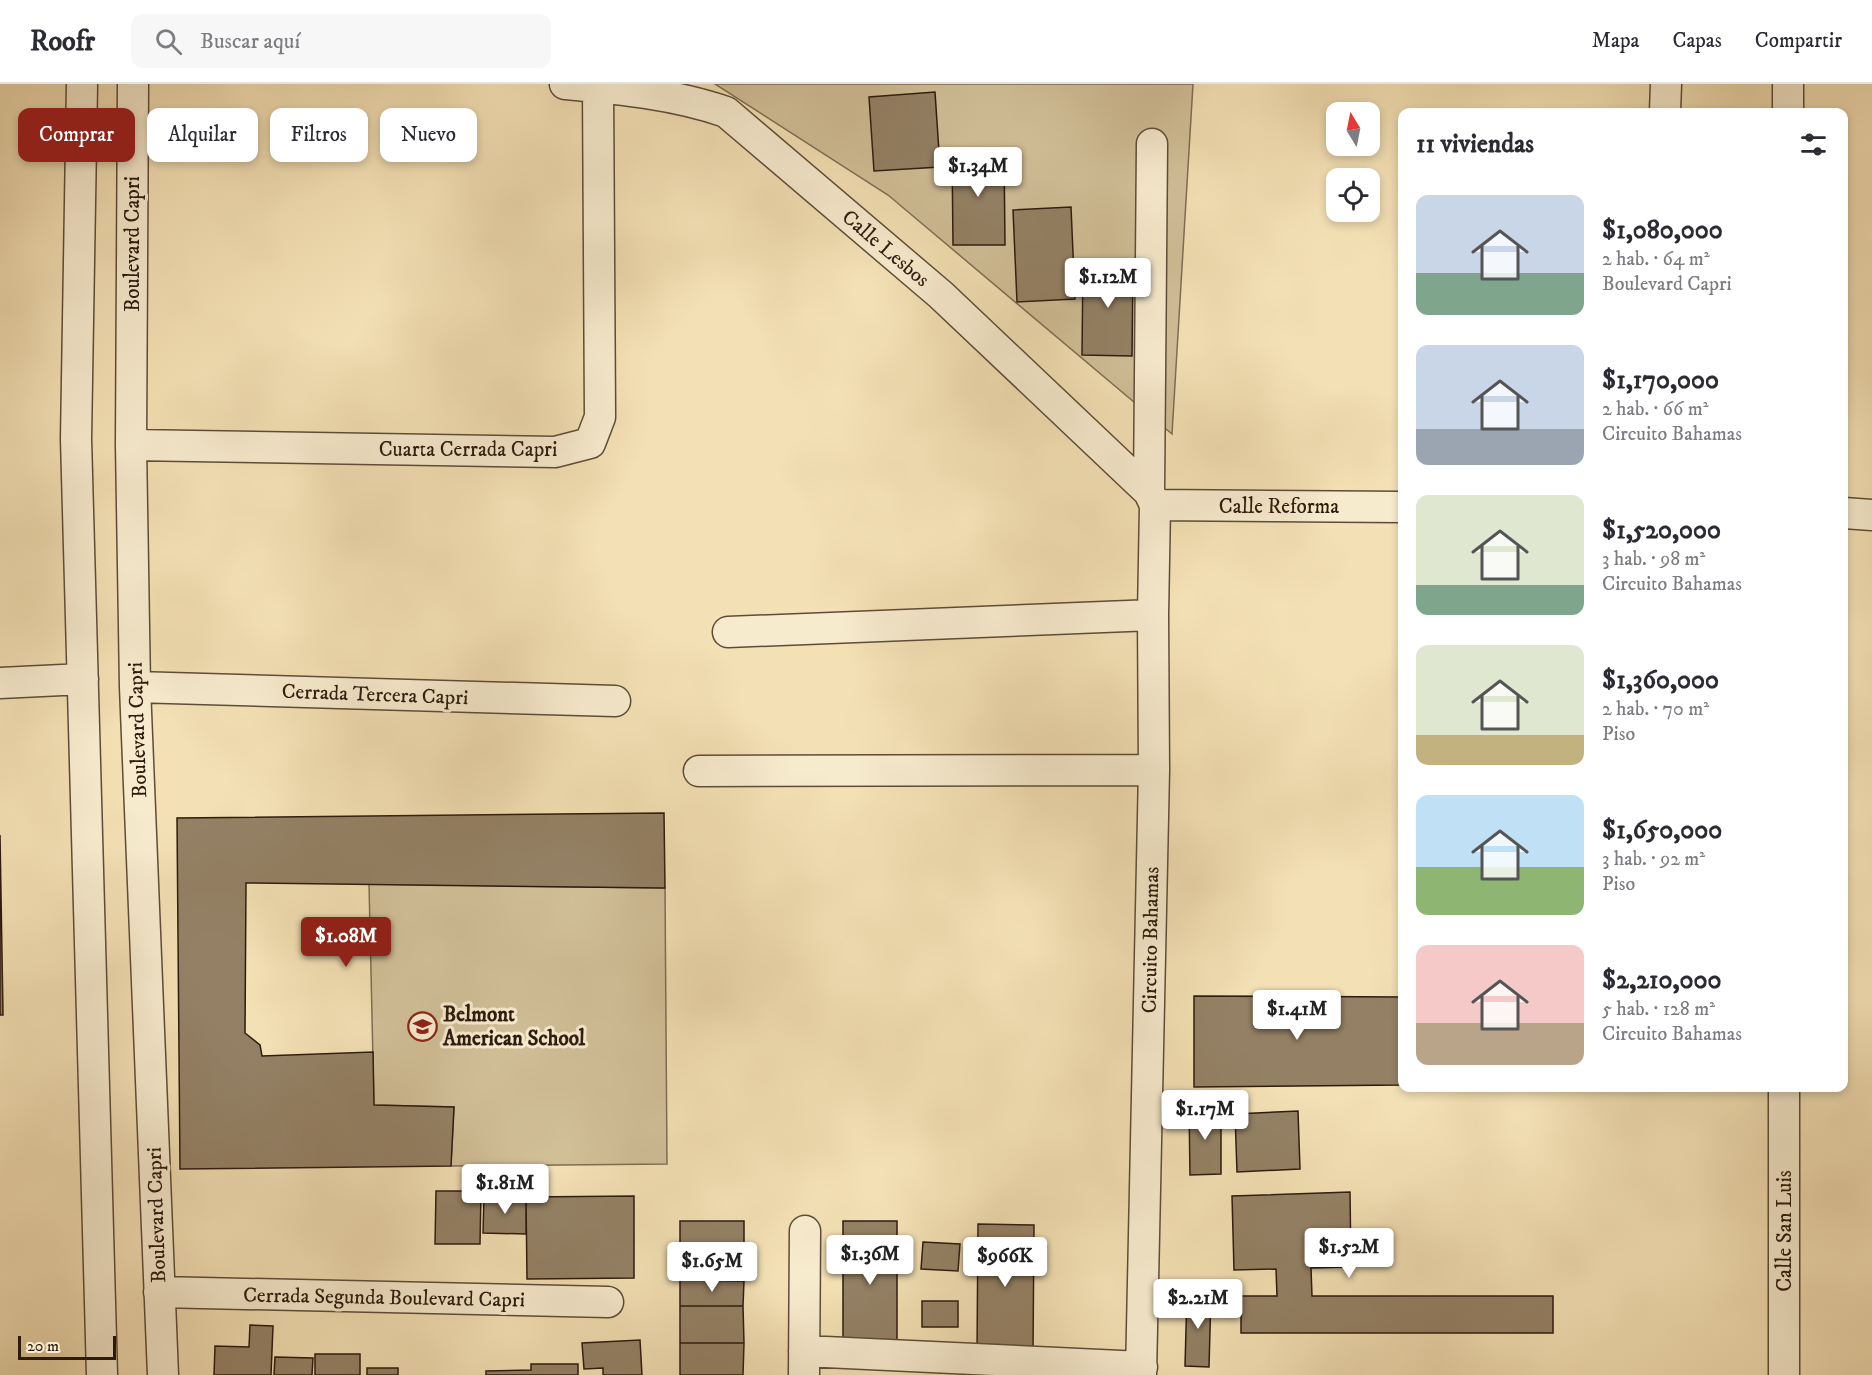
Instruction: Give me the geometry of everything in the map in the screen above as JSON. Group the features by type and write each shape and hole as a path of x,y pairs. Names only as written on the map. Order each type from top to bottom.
{"street":[{"path":"82,84 76,439 102,1375"},
{"name":"Boulevard Capri","path":"133,84 131,445 135,687 163,1375"},
{"name":"Calle Lesbos","path":"565,84 697,102 726,111 941,295 1152,499"},
{"path":"1665,108 1666,84"},
{"path":"1788,84 1788,108"},
{"name":"Cuarta Cerrada Capri","path":"131,445 555,452 590,443 600,417 598,87"},
{"name":"Circuito Bahamas","path":"1141,1371 1154,770 1152,144"},
{"name":"Calle Reforma","path":"1152,499 1398,507"},
{"path":"1848,513 1872,514"},
{"path":"728,633 1153,615"},
{"path":"0,683 82,679"},
{"name":"Cerrada Tercera Capri","path":"135,687 615,701"},
{"path":"699,771 1154,770"},
{"name":"Calle San Luis","path":"1784,1092 1784,1375"},
{"path":"805,1231 804,1363 1141,1371"},
{"name":"Cerrada Segunda Boulevard Capri","path":"159,1292 608,1302"}],"shaded area":[{"path":"715,84 1193,84 1172,434 888,195"},
{"path":"369,884 665,888 667,1164 451,1166 454,1107 374,1105"}],"building":[{"path":"935,92 940,167 874,171 869,97"},
{"path":"952,151 1004,151 1005,245 953,245"},
{"path":"1071,207 1075,299 1017,302 1013,210"},
{"path":"1083,263 1133,263 1132,356 1082,355"},
{"path":"664,813 665,888 246,883 245,1033 260,1045 262,1056 373,1052 374,1105 454,1107 451,1166 180,1169 177,818"},
{"path":"0,835 3,1015 0,1015"},
{"path":"1194,996 1398,997 1398,1085 1194,1087"},
{"path":"1189,1108 1221,1108 1221,1174 1190,1175"},
{"path":"1298,1111 1300,1169 1237,1172 1235,1114"},
{"path":"436,1191 481,1191 480,1244 435,1244"},
{"path":"1350,1192 1351,1267 1311,1268 1312,1296 1553,1296 1553,1333 1241,1333 1241,1296 1277,1296 1276,1269 1234,1270 1232,1196"},
{"path":"634,1196 634,1278 527,1279 526,1197"},
{"path":"484,1197 526,1197 526,1234 483,1233"},
{"path":"680,1221 744,1221 744,1281 680,1280"},
{"path":"843,1221 897,1221 897,1350 843,1351"},
{"path":"978,1224 1034,1225 1033,1351 977,1351"},
{"path":"923,1242 960,1244 958,1271 921,1269"},
{"path":"680,1280 744,1281 743,1306 680,1306"},
{"path":"1187,1293 1211,1294 1209,1367 1185,1366"},
{"path":"922,1301 958,1301 958,1327 922,1327"},
{"path":"680,1306 743,1306 744,1343 680,1343"},
{"path":"250,1325 273,1326 271,1375 214,1375 215,1346 249,1347"},
{"path":"640,1340 642,1375 603,1375 603,1368 584,1369 582,1343"},
{"path":"680,1343 744,1343 743,1375 680,1375"},
{"path":"315,1354 360,1354 360,1375 315,1375"},
{"path":"275,1357 313,1358 312,1375 274,1375"},
{"path":"531,1364 578,1364 578,1375 486,1375 486,1371 531,1370"},
{"path":"367,1368 398,1368 398,1375 367,1375"}],"place":[{"name":"Belmont American School","path":"422,1026"}]}
